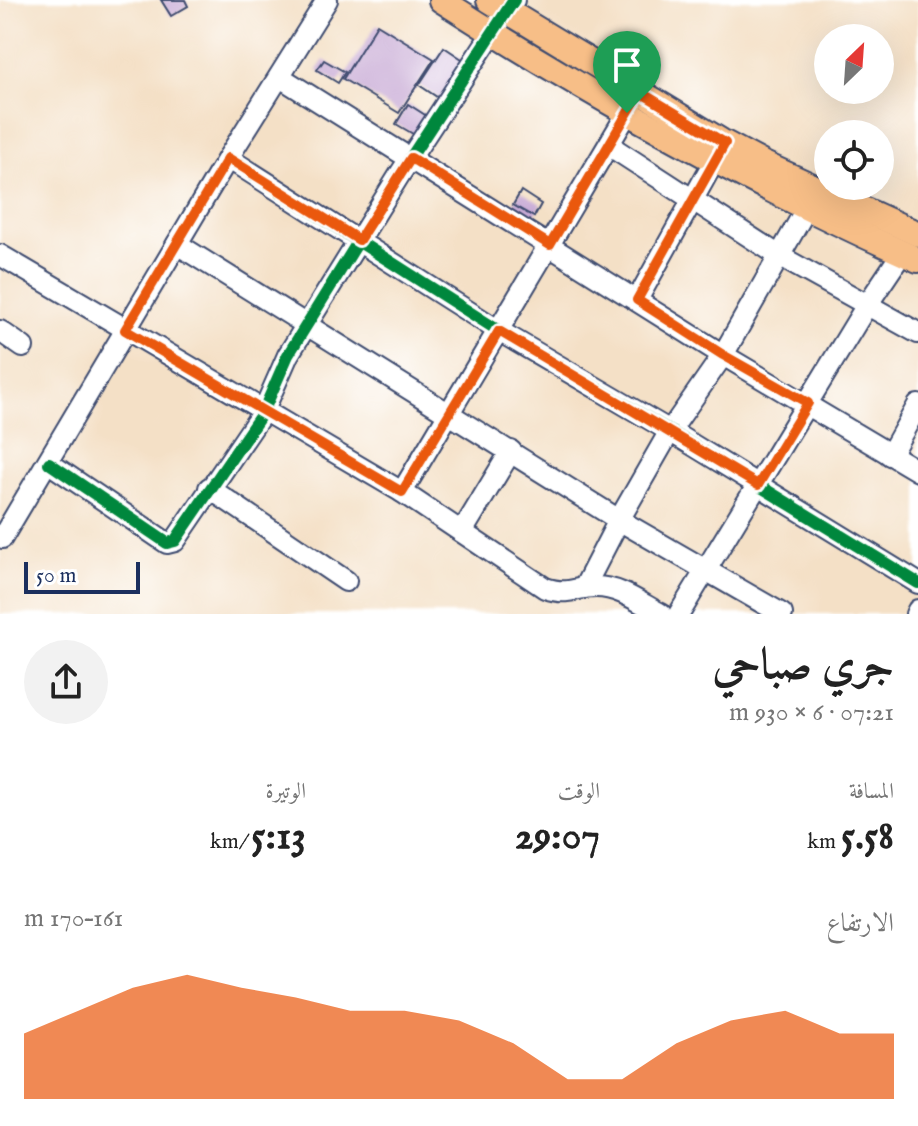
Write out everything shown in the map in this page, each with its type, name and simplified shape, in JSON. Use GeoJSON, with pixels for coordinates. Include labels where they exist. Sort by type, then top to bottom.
{"type":"FeatureCollection","features":[{"type":"Feature","properties":{"kind":"main road"},"geometry":{"type":"LineString","coordinates":[[441,0],[627,113],[719,152],[913,249]]}},
{"type":"Feature","properties":{"kind":"main road"},"geometry":{"type":"LineString","coordinates":[[503,4],[640,92],[719,152]]}},
{"type":"Feature","properties":{"kind":"street"},"geometry":{"type":"LineString","coordinates":[[2,538],[8,512],[49,463],[228,158],[327,0]]}},
{"type":"Feature","properties":{"kind":"street"},"geometry":{"type":"LineString","coordinates":[[49,463],[170,543],[179,537],[209,488],[263,412],[288,355],[493,33],[503,4]]}},
{"type":"Feature","properties":{"kind":"street"},"geometry":{"type":"LineString","coordinates":[[280,77],[723,355],[918,471]]}},
{"type":"Feature","properties":{"kind":"street"},"geometry":{"type":"LineString","coordinates":[[402,492],[640,92]]}},
{"type":"Feature","properties":{"kind":"street"},"geometry":{"type":"LineString","coordinates":[[610,146],[781,257],[918,333]]}},
{"type":"Feature","properties":{"kind":"street"},"geometry":{"type":"LineString","coordinates":[[637,300],[719,152]]}},
{"type":"Feature","properties":{"kind":"street"},"geometry":{"type":"LineString","coordinates":[[228,158],[499,331],[670,431],[918,583]]}},
{"type":"Feature","properties":{"kind":"street"},"geometry":{"type":"LineString","coordinates":[[584,588],[670,431],[723,355],[812,199]]}},
{"type":"Feature","properties":{"kind":"street"},"geometry":{"type":"LineString","coordinates":[[177,244],[619,520],[782,614]]}},
{"type":"Feature","properties":{"kind":"street"},"geometry":{"type":"LineString","coordinates":[[679,614],[867,305],[913,249]]}},
{"type":"Feature","properties":{"kind":"street"},"geometry":{"type":"LineString","coordinates":[[1,259],[402,492],[545,588],[569,593],[584,588],[616,589],[661,614]]}},
{"type":"Feature","properties":{"kind":"street"},"geometry":{"type":"LineString","coordinates":[[0,331],[23,347]]}},
{"type":"Feature","properties":{"kind":"street"},"geometry":{"type":"LineString","coordinates":[[890,455],[918,405]]}},
{"type":"Feature","properties":{"kind":"street"},"geometry":{"type":"LineString","coordinates":[[462,532],[511,451]]}},
{"type":"Feature","properties":{"kind":"street"},"geometry":{"type":"LineString","coordinates":[[209,488],[346,581]]}},
{"type":"Feature","properties":{"kind":"building"},"geometry":{"type":"Polygon","coordinates":[[[161,0],[185,0],[188,6],[171,16],[161,0]]]}},
{"type":"Feature","properties":{"kind":"building"},"geometry":{"type":"Polygon","coordinates":[[[377,24],[434,59],[399,113],[343,79],[377,24]]]}},
{"type":"Feature","properties":{"kind":"building"},"geometry":{"type":"Polygon","coordinates":[[[444,47],[468,63],[443,101],[419,85],[444,47]]]}},
{"type":"Feature","properties":{"kind":"building"},"geometry":{"type":"Polygon","coordinates":[[[324,60],[345,72],[338,83],[317,70],[324,60]]]}},
{"type":"Feature","properties":{"kind":"building"},"geometry":{"type":"Polygon","coordinates":[[[408,104],[433,120],[420,138],[396,124],[408,104]]]}},
{"type":"Feature","properties":{"kind":"building"},"geometry":{"type":"Polygon","coordinates":[[[521,191],[541,204],[534,217],[513,205],[521,191]]]}},
{"type":"Feature","properties":{"kind":"cycle path"},"geometry":{"type":"LineString","coordinates":[[49,463],[167,543],[175,541],[263,412],[288,355],[400,174],[514,0]]}},
{"type":"Feature","properties":{"kind":"cycle path"},"geometry":{"type":"LineString","coordinates":[[228,158],[499,331],[670,431],[918,583]]}},
{"type":"Feature","properties":{"kind":"route"},"geometry":{"type":"LineString","coordinates":[[640,92],[725,143],[637,300],[723,355],[808,403],[758,485],[499,331],[402,492],[125,330],[228,158],[359,240],[411,158],[550,245],[627,113],[640,92]]}}]}
